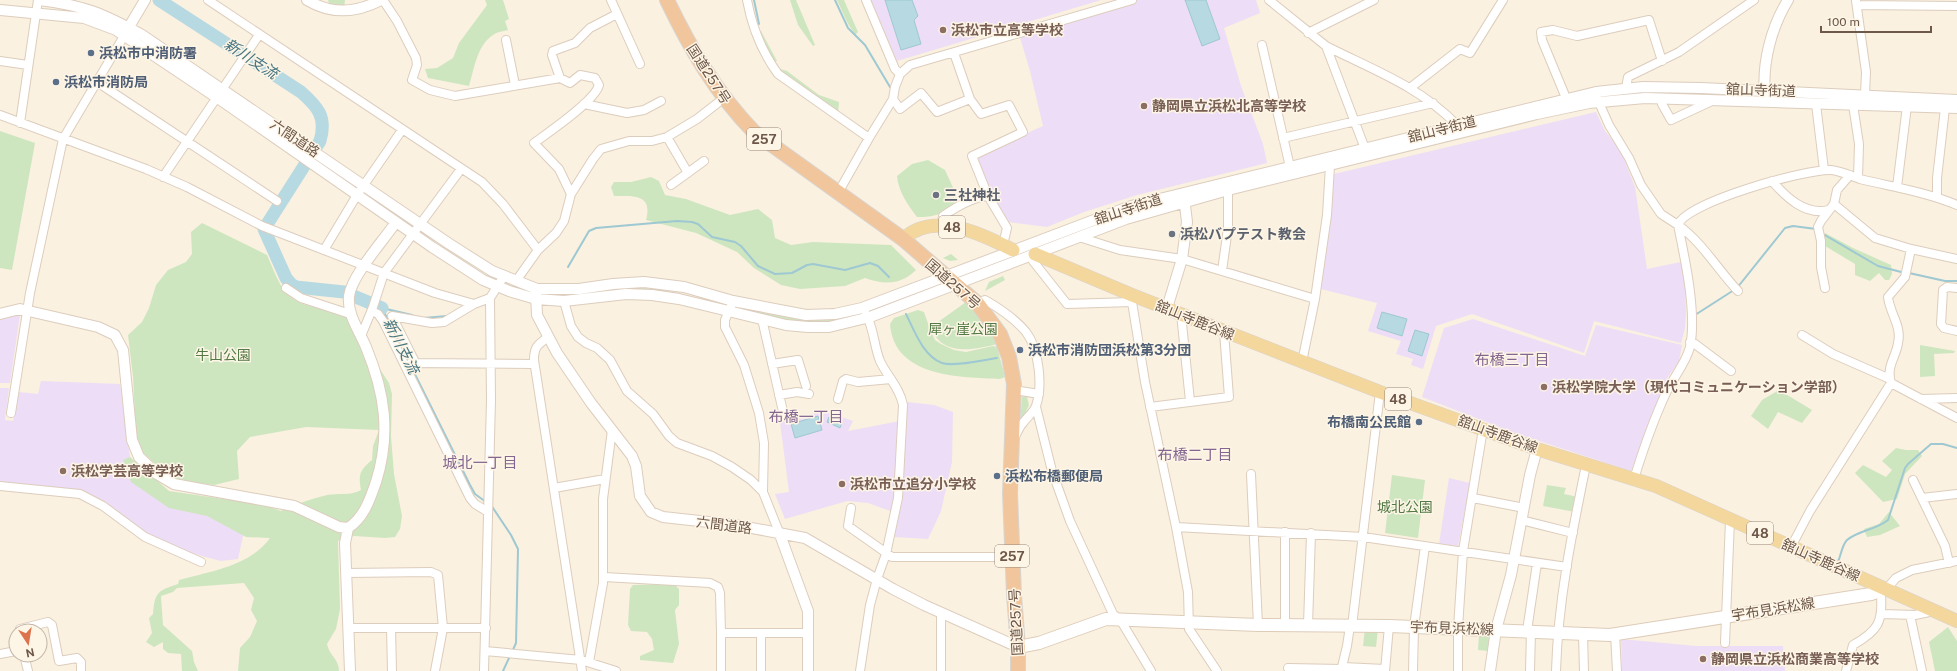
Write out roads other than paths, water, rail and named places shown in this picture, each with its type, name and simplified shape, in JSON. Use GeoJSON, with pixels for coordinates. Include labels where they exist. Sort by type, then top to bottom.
{"type":"FeatureCollection","features":[{"type":"Feature","properties":{"kind":"highway","name":"国道257号"},"geometry":{"type":"LineString","coordinates":[[667,0],[699,61],[724,98],[754,132],[903,240],[977,303],[1000,334],[1009,357],[1014,390],[1013,441],[1010,463],[1012,557],[1018,647],[1018,671]]}},
{"type":"Feature","properties":{"kind":"main road","name":"48"},"geometry":{"type":"LineString","coordinates":[[903,240],[909,234],[927,227],[942,225],[981,235],[1008,247]]}},
{"type":"Feature","properties":{"kind":"main road","name":"舘山寺鹿谷線"},"geometry":{"type":"LineString","coordinates":[[1034,258],[1132,298],[1167,308],[1224,332],[1380,392],[1537,449],[1656,486],[1957,621]]}},
{"type":"Feature","properties":{"kind":"main road","name":"宇布見浜松線"},"geometry":{"type":"LineString","coordinates":[[1018,647],[1039,643],[1104,620],[1258,625],[1389,626],[1615,634],[1871,594],[1886,589]]}},
{"type":"Feature","properties":{"kind":"street"},"geometry":{"type":"LineString","coordinates":[[20,123],[39,0]]}},
{"type":"Feature","properties":{"kind":"street","name":"六間道路"},"geometry":{"type":"LineString","coordinates":[[39,0],[61,2],[89,9],[222,88],[420,224],[492,271],[516,280],[536,294]]}},
{"type":"Feature","properties":{"kind":"street"},"geometry":{"type":"LineString","coordinates":[[11,413],[27,311],[63,140],[145,0]]}},
{"type":"Feature","properties":{"kind":"street"},"geometry":{"type":"LineString","coordinates":[[208,0],[482,182],[496,195],[538,250]]}},
{"type":"Feature","properties":{"kind":"street"},"geometry":{"type":"LineString","coordinates":[[307,0],[322,7],[341,11],[360,8],[382,0],[397,21],[416,58],[418,64],[412,80],[430,90],[454,96],[560,78],[570,83],[580,75],[595,78],[599,85],[598,89],[584,104],[534,144],[558,169],[571,194]]}},
{"type":"Feature","properties":{"kind":"street"},"geometry":{"type":"LineString","coordinates":[[611,0],[640,64]]}},
{"type":"Feature","properties":{"kind":"street"},"geometry":{"type":"LineString","coordinates":[[747,0],[755,30],[769,60],[778,74],[869,138]]}},
{"type":"Feature","properties":{"kind":"street"},"geometry":{"type":"LineString","coordinates":[[866,0],[895,69],[900,74]]}},
{"type":"Feature","properties":{"kind":"street"},"geometry":{"type":"LineString","coordinates":[[838,194],[869,138],[893,99],[894,87],[900,74],[910,65],[954,53],[1015,33],[1132,0]]}},
{"type":"Feature","properties":{"kind":"street"},"geometry":{"type":"LineString","coordinates":[[1269,0],[1326,46],[1364,66],[1396,79],[1433,103],[1457,125]]}},
{"type":"Feature","properties":{"kind":"street"},"geometry":{"type":"LineString","coordinates":[[1308,33],[1374,0]]}},
{"type":"Feature","properties":{"kind":"street"},"geometry":{"type":"LineString","coordinates":[[1410,88],[1460,49],[1470,53],[1503,0]]}},
{"type":"Feature","properties":{"kind":"street"},"geometry":{"type":"LineString","coordinates":[[1626,88],[1628,77],[1678,52],[1754,0]]}},
{"type":"Feature","properties":{"kind":"street"},"geometry":{"type":"LineString","coordinates":[[1765,101],[1764,89],[1766,62],[1771,39],[1788,0]]}},
{"type":"Feature","properties":{"kind":"street"},"geometry":{"type":"LineString","coordinates":[[1865,95],[1866,72],[1857,2],[1957,6]]}},
{"type":"Feature","properties":{"kind":"street","name":"六間道路"},"geometry":{"type":"LineString","coordinates":[[0,10],[84,18],[127,32],[216,97],[463,267],[498,287],[536,294]]}},
{"type":"Feature","properties":{"kind":"street"},"geometry":{"type":"LineString","coordinates":[[560,78],[552,55],[553,51],[575,43],[590,28],[617,14]]}},
{"type":"Feature","properties":{"kind":"street"},"geometry":{"type":"LineString","coordinates":[[1566,98],[1542,40],[1541,32],[1553,30],[1577,36],[1648,20],[1662,61]]}},
{"type":"Feature","properties":{"kind":"street"},"geometry":{"type":"LineString","coordinates":[[163,177],[259,35]]}},
{"type":"Feature","properties":{"kind":"street"},"geometry":{"type":"LineString","coordinates":[[506,40],[515,85]]}},
{"type":"Feature","properties":{"kind":"street"},"geometry":{"type":"LineString","coordinates":[[1262,45],[1290,167]]}},
{"type":"Feature","properties":{"kind":"street"},"geometry":{"type":"LineString","coordinates":[[1326,46],[1366,153]]}},
{"type":"Feature","properties":{"kind":"street"},"geometry":{"type":"LineString","coordinates":[[954,53],[970,99],[981,114],[1009,106],[1022,132],[972,156],[988,196],[1007,228],[1008,247]]}},
{"type":"Feature","properties":{"kind":"street"},"geometry":{"type":"LineString","coordinates":[[0,61],[28,65]]}},
{"type":"Feature","properties":{"kind":"street"},"geometry":{"type":"LineString","coordinates":[[97,82],[277,201]]}},
{"type":"Feature","properties":{"kind":"street","name":"舘山寺街道"},"geometry":{"type":"LineString","coordinates":[[950,280],[1008,247],[1131,206],[1183,192],[1290,167],[1366,153],[1537,114],[1626,88],[1764,89],[1957,100]]}},
{"type":"Feature","properties":{"kind":"street"},"geometry":{"type":"LineString","coordinates":[[893,99],[900,109],[922,93],[937,112],[970,99]]}},
{"type":"Feature","properties":{"kind":"street"},"geometry":{"type":"LineString","coordinates":[[1597,97],[1608,125],[1629,158],[1641,185],[1661,214],[1678,225],[1711,258],[1737,289]]}},
{"type":"Feature","properties":{"kind":"street"},"geometry":{"type":"LineString","coordinates":[[516,280],[538,250],[556,233],[564,220],[571,194],[593,158],[601,149],[629,141],[652,141],[667,137],[697,119],[724,98]]}},
{"type":"Feature","properties":{"kind":"street","name":"舘山寺街道"},"geometry":{"type":"LineString","coordinates":[[950,280],[1034,258],[1079,237],[1126,219],[1228,190],[1330,166],[1366,153],[1457,125],[1566,98],[1662,98],[1957,108]]}},
{"type":"Feature","properties":{"kind":"street"},"geometry":{"type":"LineString","coordinates":[[1662,98],[1662,104],[1671,120],[1715,100]]}},
{"type":"Feature","properties":{"kind":"street"},"geometry":{"type":"LineString","coordinates":[[584,104],[627,113],[644,110],[661,101]]}},
{"type":"Feature","properties":{"kind":"street"},"geometry":{"type":"LineString","coordinates":[[1283,138],[1433,103]]}},
{"type":"Feature","properties":{"kind":"street"},"geometry":{"type":"LineString","coordinates":[[1816,104],[1824,170]]}},
{"type":"Feature","properties":{"kind":"street"},"geometry":{"type":"LineString","coordinates":[[1825,288],[1821,267],[1820,236],[1818,227],[1831,207],[1837,190],[1854,177],[1859,144],[1853,105]]}},
{"type":"Feature","properties":{"kind":"street"},"geometry":{"type":"LineString","coordinates":[[1897,188],[1907,106]]}},
{"type":"Feature","properties":{"kind":"street"},"geometry":{"type":"LineString","coordinates":[[1937,197],[1937,178],[1945,108]]}},
{"type":"Feature","properties":{"kind":"street"},"geometry":{"type":"LineString","coordinates":[[0,116],[63,140],[95,149],[163,177],[266,227],[435,293],[474,304]]}},
{"type":"Feature","properties":{"kind":"street"},"geometry":{"type":"LineString","coordinates":[[324,250],[357,195],[402,130]]}},
{"type":"Feature","properties":{"kind":"street"},"geometry":{"type":"LineString","coordinates":[[667,137],[688,173]]}},
{"type":"Feature","properties":{"kind":"street"},"geometry":{"type":"LineString","coordinates":[[671,185],[704,161]]}},
{"type":"Feature","properties":{"kind":"street"},"geometry":{"type":"LineString","coordinates":[[1302,362],[1315,299],[1327,215],[1330,166]]}},
{"type":"Feature","properties":{"kind":"street"},"geometry":{"type":"LineString","coordinates":[[361,336],[373,307],[384,273],[461,169]]}},
{"type":"Feature","properties":{"kind":"street"},"geometry":{"type":"LineString","coordinates":[[1634,479],[1652,425],[1690,347],[1690,291],[1678,225],[1680,220],[1724,197],[1772,181],[1824,170],[1834,170],[1854,177],[1937,197],[1957,205]]}},
{"type":"Feature","properties":{"kind":"street"},"geometry":{"type":"LineString","coordinates":[[1772,181],[1790,200],[1801,206],[1822,212],[1831,207]]}},
{"type":"Feature","properties":{"kind":"street"},"geometry":{"type":"LineString","coordinates":[[1222,271],[1228,228],[1228,190]]}},
{"type":"Feature","properties":{"kind":"street"},"geometry":{"type":"LineString","coordinates":[[1167,308],[1182,259],[1187,222],[1183,192]]}},
{"type":"Feature","properties":{"kind":"street"},"geometry":{"type":"LineString","coordinates":[[942,225],[943,216],[978,197],[988,196]]}},
{"type":"Feature","properties":{"kind":"street"},"geometry":{"type":"LineString","coordinates":[[1831,207],[1875,238],[1911,249],[1957,259]]}},
{"type":"Feature","properties":{"kind":"street"},"geometry":{"type":"LineString","coordinates":[[350,671],[345,543],[348,528],[358,518],[369,502],[377,479],[385,438],[385,415],[381,396],[366,347],[350,314],[350,293],[354,280],[396,222]]}},
{"type":"Feature","properties":{"kind":"street"},"geometry":{"type":"LineString","coordinates":[[1079,237],[1120,250],[1182,259],[1315,299]]}},
{"type":"Feature","properties":{"kind":"street"},"geometry":{"type":"LineString","coordinates":[[1791,547],[1811,509],[1891,381],[1890,364],[1898,344],[1899,337],[1898,323],[1888,297],[1906,274],[1911,249]]}},
{"type":"Feature","properties":{"kind":"street"},"geometry":{"type":"LineString","coordinates":[[1034,258],[1066,304],[1132,298],[1150,407],[1176,527],[1188,592],[1189,629],[1216,671]]}},
{"type":"Feature","properties":{"kind":"street"},"geometry":{"type":"LineString","coordinates":[[488,506],[476,504],[470,498],[409,363],[392,316],[432,323],[444,322],[474,304],[490,298],[504,276]]}},
{"type":"Feature","properties":{"kind":"street"},"geometry":{"type":"LineString","coordinates":[[536,294],[613,284],[644,282],[684,288],[733,301],[806,315],[835,314],[862,308],[950,280]]}},
{"type":"Feature","properties":{"kind":"street"},"geometry":{"type":"LineString","coordinates":[[536,294],[564,301],[626,294],[652,295],[679,299],[786,325],[829,327],[868,318],[950,280]]}},
{"type":"Feature","properties":{"kind":"street"},"geometry":{"type":"LineString","coordinates":[[1957,288],[1947,287],[1943,290],[1941,324],[1944,328],[1957,331]]}},
{"type":"Feature","properties":{"kind":"street"},"geometry":{"type":"LineString","coordinates":[[286,288],[301,298],[350,314]]}},
{"type":"Feature","properties":{"kind":"street","name":"六間道路"},"geometry":{"type":"LineString","coordinates":[[536,294],[537,315],[557,353],[632,456],[636,466],[640,496],[651,512],[663,517],[779,532],[806,538],[877,579],[941,613],[1018,647]]}},
{"type":"Feature","properties":{"kind":"street"},"geometry":{"type":"LineString","coordinates":[[484,671],[491,363],[490,298]]}},
{"type":"Feature","properties":{"kind":"street"},"geometry":{"type":"LineString","coordinates":[[977,303],[985,300],[993,304],[1026,332],[1034,347],[1037,363],[1039,394],[1036,407],[1052,471],[1070,521],[1113,614],[1121,621],[1147,670]]}},
{"type":"Feature","properties":{"kind":"street"},"geometry":{"type":"LineString","coordinates":[[564,301],[571,326],[578,337],[597,348],[610,360],[627,391],[653,414],[669,436],[677,443],[712,456],[732,467],[751,480],[764,492]]}},
{"type":"Feature","properties":{"kind":"street"},"geometry":{"type":"LineString","coordinates":[[733,301],[725,320],[725,327],[744,365],[759,413],[764,443],[764,492],[808,611],[808,671]]}},
{"type":"Feature","properties":{"kind":"street"},"geometry":{"type":"LineString","coordinates":[[373,307],[409,363]]}},
{"type":"Feature","properties":{"kind":"street"},"geometry":{"type":"LineString","coordinates":[[860,671],[870,605],[886,554],[898,498],[903,405],[902,396],[878,354],[871,323],[862,308]]}},
{"type":"Feature","properties":{"kind":"street"},"geometry":{"type":"LineString","coordinates":[[0,314],[20,309],[98,327],[113,333],[118,338],[123,350],[131,434],[136,454],[147,466],[166,480],[185,487],[238,495],[294,506],[339,527],[348,528]]}},
{"type":"Feature","properties":{"kind":"street"},"geometry":{"type":"LineString","coordinates":[[1181,314],[1190,401]]}},
{"type":"Feature","properties":{"kind":"street"},"geometry":{"type":"LineString","coordinates":[[762,319],[784,416],[786,416]]}},
{"type":"Feature","properties":{"kind":"street"},"geometry":{"type":"LineString","coordinates":[[1150,407],[1229,397],[1224,332]]}},
{"type":"Feature","properties":{"kind":"street"},"geometry":{"type":"LineString","coordinates":[[1802,335],[1833,354],[1891,381],[1957,418]]}},
{"type":"Feature","properties":{"kind":"street"},"geometry":{"type":"LineString","coordinates":[[548,336],[534,350],[534,364],[554,488],[585,661]]}},
{"type":"Feature","properties":{"kind":"street"},"geometry":{"type":"LineString","coordinates":[[1690,342],[1695,344],[1731,371]]}},
{"type":"Feature","properties":{"kind":"street"},"geometry":{"type":"LineString","coordinates":[[772,364],[798,360],[808,390],[779,395]]}},
{"type":"Feature","properties":{"kind":"street"},"geometry":{"type":"LineString","coordinates":[[409,363],[534,364]]}},
{"type":"Feature","properties":{"kind":"street"},"geometry":{"type":"LineString","coordinates":[[838,399],[843,381],[846,379],[858,382],[891,379]]}},
{"type":"Feature","properties":{"kind":"street"},"geometry":{"type":"LineString","coordinates":[[1014,390],[1039,394]]}},
{"type":"Feature","properties":{"kind":"street"},"geometry":{"type":"LineString","coordinates":[[1342,669],[1351,626],[1380,392]]}},
{"type":"Feature","properties":{"kind":"street"},"geometry":{"type":"LineString","coordinates":[[1921,399],[1957,398]]}},
{"type":"Feature","properties":{"kind":"street"},"geometry":{"type":"LineString","coordinates":[[1013,441],[1022,423],[1036,407]]}},
{"type":"Feature","properties":{"kind":"street"},"geometry":{"type":"LineString","coordinates":[[1458,671],[1458,628],[1463,551],[1473,498],[1483,429]]}},
{"type":"Feature","properties":{"kind":"street"},"geometry":{"type":"LineString","coordinates":[[582,671],[604,577],[603,499],[612,430]]}},
{"type":"Feature","properties":{"kind":"street"},"geometry":{"type":"LineString","coordinates":[[1490,671],[1496,630],[1515,560],[1521,520],[1537,449]]}},
{"type":"Feature","properties":{"kind":"street"},"geometry":{"type":"LineString","coordinates":[[1556,671],[1567,567],[1586,464]]}},
{"type":"Feature","properties":{"kind":"street"},"geometry":{"type":"LineString","coordinates":[[1252,474],[1258,625]]}},
{"type":"Feature","properties":{"kind":"street"},"geometry":{"type":"LineString","coordinates":[[554,488],[605,479]]}},
{"type":"Feature","properties":{"kind":"street"},"geometry":{"type":"LineString","coordinates":[[1846,671],[1853,645],[1872,631],[1880,621],[1882,614],[1881,595],[1896,578],[1912,570],[1953,562],[1913,480]]}},
{"type":"Feature","properties":{"kind":"street"},"geometry":{"type":"LineString","coordinates":[[0,486],[80,494],[103,506],[145,537],[201,562]]}},
{"type":"Feature","properties":{"kind":"street"},"geometry":{"type":"LineString","coordinates":[[1922,498],[1957,494]]}},
{"type":"Feature","properties":{"kind":"street"},"geometry":{"type":"LineString","coordinates":[[1473,498],[1524,508]]}},
{"type":"Feature","properties":{"kind":"street"},"geometry":{"type":"LineString","coordinates":[[851,508],[848,526],[892,557],[1012,557]]}},
{"type":"Feature","properties":{"kind":"street"},"geometry":{"type":"LineString","coordinates":[[1521,520],[1573,534]]}},
{"type":"Feature","properties":{"kind":"street"},"geometry":{"type":"LineString","coordinates":[[1725,643],[1730,520]]}},
{"type":"Feature","properties":{"kind":"street"},"geometry":{"type":"LineString","coordinates":[[1176,527],[1311,533],[1363,537],[1567,567]]}},
{"type":"Feature","properties":{"kind":"street"},"geometry":{"type":"LineString","coordinates":[[1285,532],[1285,625]]}},
{"type":"Feature","properties":{"kind":"street"},"geometry":{"type":"LineString","coordinates":[[1308,625],[1311,533]]}},
{"type":"Feature","properties":{"kind":"street"},"geometry":{"type":"LineString","coordinates":[[1413,671],[1414,627],[1425,546]]}},
{"type":"Feature","properties":{"kind":"street"},"geometry":{"type":"LineString","coordinates":[[1530,671],[1529,631],[1537,563]]}},
{"type":"Feature","properties":{"kind":"street"},"geometry":{"type":"LineString","coordinates":[[347,573],[431,572],[438,575],[443,628],[434,671]]}},
{"type":"Feature","properties":{"kind":"street"},"geometry":{"type":"LineString","coordinates":[[604,577],[710,583],[718,587],[720,594],[721,671]]}},
{"type":"Feature","properties":{"kind":"street"},"geometry":{"type":"LineString","coordinates":[[1882,614],[1910,615],[1934,611]]}},
{"type":"Feature","properties":{"kind":"street"},"geometry":{"type":"LineString","coordinates":[[941,613],[941,671]]}},
{"type":"Feature","properties":{"kind":"street"},"geometry":{"type":"LineString","coordinates":[[1910,615],[1922,671]]}},
{"type":"Feature","properties":{"kind":"street"},"geometry":{"type":"LineString","coordinates":[[44,623],[48,622],[52,625],[59,661],[78,658],[81,662],[81,671]]}},
{"type":"Feature","properties":{"kind":"street"},"geometry":{"type":"LineString","coordinates":[[1288,668],[1385,670],[1389,626]]}},
{"type":"Feature","properties":{"kind":"street"},"geometry":{"type":"LineString","coordinates":[[348,628],[486,628]]}},
{"type":"Feature","properties":{"kind":"street"},"geometry":{"type":"LineString","coordinates":[[391,628],[392,671]]}},
{"type":"Feature","properties":{"kind":"street"},"geometry":{"type":"LineString","coordinates":[[721,633],[808,633]]}},
{"type":"Feature","properties":{"kind":"street"},"geometry":{"type":"LineString","coordinates":[[761,633],[761,671]]}},
{"type":"Feature","properties":{"kind":"street"},"geometry":{"type":"LineString","coordinates":[[1583,634],[1584,671]]}},
{"type":"Feature","properties":{"kind":"street"},"geometry":{"type":"LineString","coordinates":[[1615,634],[1617,671]]}},
{"type":"Feature","properties":{"kind":"street"},"geometry":{"type":"LineString","coordinates":[[485,652],[585,661],[616,671]]}},
{"type":"Feature","properties":{"kind":"water"},"geometry":{"type":"Polygon","coordinates":[[[885,0],[912,0],[918,16],[914,20],[921,44],[901,50],[885,0]]]}},
{"type":"Feature","properties":{"kind":"water"},"geometry":{"type":"Polygon","coordinates":[[[1185,0],[1206,0],[1220,39],[1202,46],[1185,0]]]}},
{"type":"Feature","properties":{"kind":"water"},"geometry":{"type":"Polygon","coordinates":[[[1382,312],[1407,319],[1402,336],[1377,328],[1382,312]]]}},
{"type":"Feature","properties":{"kind":"water"},"geometry":{"type":"Polygon","coordinates":[[[1415,330],[1429,334],[1422,356],[1408,351],[1415,330]]]}},
{"type":"Feature","properties":{"kind":"water"},"geometry":{"type":"Polygon","coordinates":[[[818,416],[822,430],[795,438],[791,424],[818,416]]]}},
{"type":"Feature","properties":{"kind":"water"},"geometry":{"type":"Polygon","coordinates":[[[829,417],[842,422],[840,428],[827,422],[829,417]]]}},
{"type":"Feature","properties":{"kind":"waterway","name":"新川支流"},"geometry":{"type":"LineString","coordinates":[[159,0],[301,92],[320,113],[322,119],[322,133],[320,141],[264,229],[286,278],[291,284],[296,287],[344,292],[382,308]]}},
{"type":"Feature","properties":{"kind":"waterway"},"geometry":{"type":"LineString","coordinates":[[754,0],[759,24]]}},
{"type":"Feature","properties":{"kind":"waterway"},"geometry":{"type":"LineString","coordinates":[[835,0],[848,28],[865,45],[890,87]]}},
{"type":"Feature","properties":{"kind":"waterway"},"geometry":{"type":"LineString","coordinates":[[568,267],[589,231],[596,228],[677,221],[698,224],[712,237],[735,242],[741,246],[758,266],[775,274],[792,273],[807,265],[813,264],[845,270],[870,263],[878,266],[889,277]]}},
{"type":"Feature","properties":{"kind":"waterway"},"geometry":{"type":"LineString","coordinates":[[1737,288],[1785,228],[1793,226],[1816,229]]}},
{"type":"Feature","properties":{"kind":"waterway"},"geometry":{"type":"LineString","coordinates":[[1823,234],[1878,266],[1905,273]]}},
{"type":"Feature","properties":{"kind":"waterway"},"geometry":{"type":"LineString","coordinates":[[1909,273],[1945,281],[1957,281]]}},
{"type":"Feature","properties":{"kind":"waterway"},"geometry":{"type":"LineString","coordinates":[[1695,315],[1734,290]]}},
{"type":"Feature","properties":{"kind":"waterway","name":"新川支流"},"geometry":{"type":"LineString","coordinates":[[382,308],[470,485],[475,494],[486,502]]}},
{"type":"Feature","properties":{"kind":"waterway"},"geometry":{"type":"LineString","coordinates":[[382,308],[412,315]]}},
{"type":"Feature","properties":{"kind":"waterway"},"geometry":{"type":"LineString","coordinates":[[906,314],[924,349],[935,360],[947,364],[961,364],[997,358]]}},
{"type":"Feature","properties":{"kind":"waterway"},"geometry":{"type":"LineString","coordinates":[[424,318],[447,316]]}},
{"type":"Feature","properties":{"kind":"waterway"},"geometry":{"type":"LineString","coordinates":[[1838,562],[1847,540],[1888,520],[1905,468],[1908,464],[1931,444],[1943,444],[1957,448]]}},
{"type":"Feature","properties":{"kind":"waterway","name":"新川支流"},"geometry":{"type":"LineString","coordinates":[[491,505],[511,535],[518,549],[516,643],[512,652]]}},
{"type":"Feature","properties":{"kind":"waterway","name":"新川支流"},"geometry":{"type":"LineString","coordinates":[[503,671],[510,656]]}},
{"type":"Feature","properties":{"kind":"place","name":"浜松市立高等学校"},"geometry":{"type":"Point","coordinates":[943,30]}},
{"type":"Feature","properties":{"kind":"place","name":"浜松市中消防署"},"geometry":{"type":"Point","coordinates":[91,53]}},
{"type":"Feature","properties":{"kind":"place","name":"浜松市消防局"},"geometry":{"type":"Point","coordinates":[56,82]}},
{"type":"Feature","properties":{"kind":"place","name":"静岡県立浜松北高等学校"},"geometry":{"type":"Point","coordinates":[1144,106]}},
{"type":"Feature","properties":{"kind":"place","name":"三社神社"},"geometry":{"type":"Point","coordinates":[936,195]}},
{"type":"Feature","properties":{"kind":"place","name":"浜松バプテスト教会"},"geometry":{"type":"Point","coordinates":[1172,234]}},
{"type":"Feature","properties":{"kind":"place","name":"浜松市消防団浜松第3分団"},"geometry":{"type":"Point","coordinates":[1020,350]}},
{"type":"Feature","properties":{"kind":"place","name":"浜松学院大学（現代コミュニケーション学部）"},"geometry":{"type":"Point","coordinates":[1544,387]}},
{"type":"Feature","properties":{"kind":"place","name":"布橋南公民館"},"geometry":{"type":"Point","coordinates":[1419,422]}},
{"type":"Feature","properties":{"kind":"place","name":"浜松学芸高等学校"},"geometry":{"type":"Point","coordinates":[63,471]}},
{"type":"Feature","properties":{"kind":"place","name":"浜松布橋郵便局"},"geometry":{"type":"Point","coordinates":[997,476]}},
{"type":"Feature","properties":{"kind":"place","name":"浜松市立追分小学校"},"geometry":{"type":"Point","coordinates":[842,484]}},
{"type":"Feature","properties":{"kind":"place","name":"静岡県立浜松商業高等学校"},"geometry":{"type":"Point","coordinates":[1703,659]}},
{"type":"Feature","properties":{"kind":"district","name":"布橋三丁目"},"geometry":{"type":"Point","coordinates":[1512,360]}},
{"type":"Feature","properties":{"kind":"district","name":"布橋一丁目"},"geometry":{"type":"Point","coordinates":[806,417]}},
{"type":"Feature","properties":{"kind":"district","name":"布橋二丁目"},"geometry":{"type":"Point","coordinates":[1195,455]}},
{"type":"Feature","properties":{"kind":"district","name":"城北一丁目"},"geometry":{"type":"Point","coordinates":[480,463]}},
{"type":"Feature","properties":{"kind":"park label","name":"犀ヶ崖公園"},"geometry":{"type":"Point","coordinates":[963,329]}},
{"type":"Feature","properties":{"kind":"park label","name":"牛山公園"},"geometry":{"type":"Point","coordinates":[223,355]}},
{"type":"Feature","properties":{"kind":"park label","name":"城北公園"},"geometry":{"type":"Point","coordinates":[1405,507]}}]}
